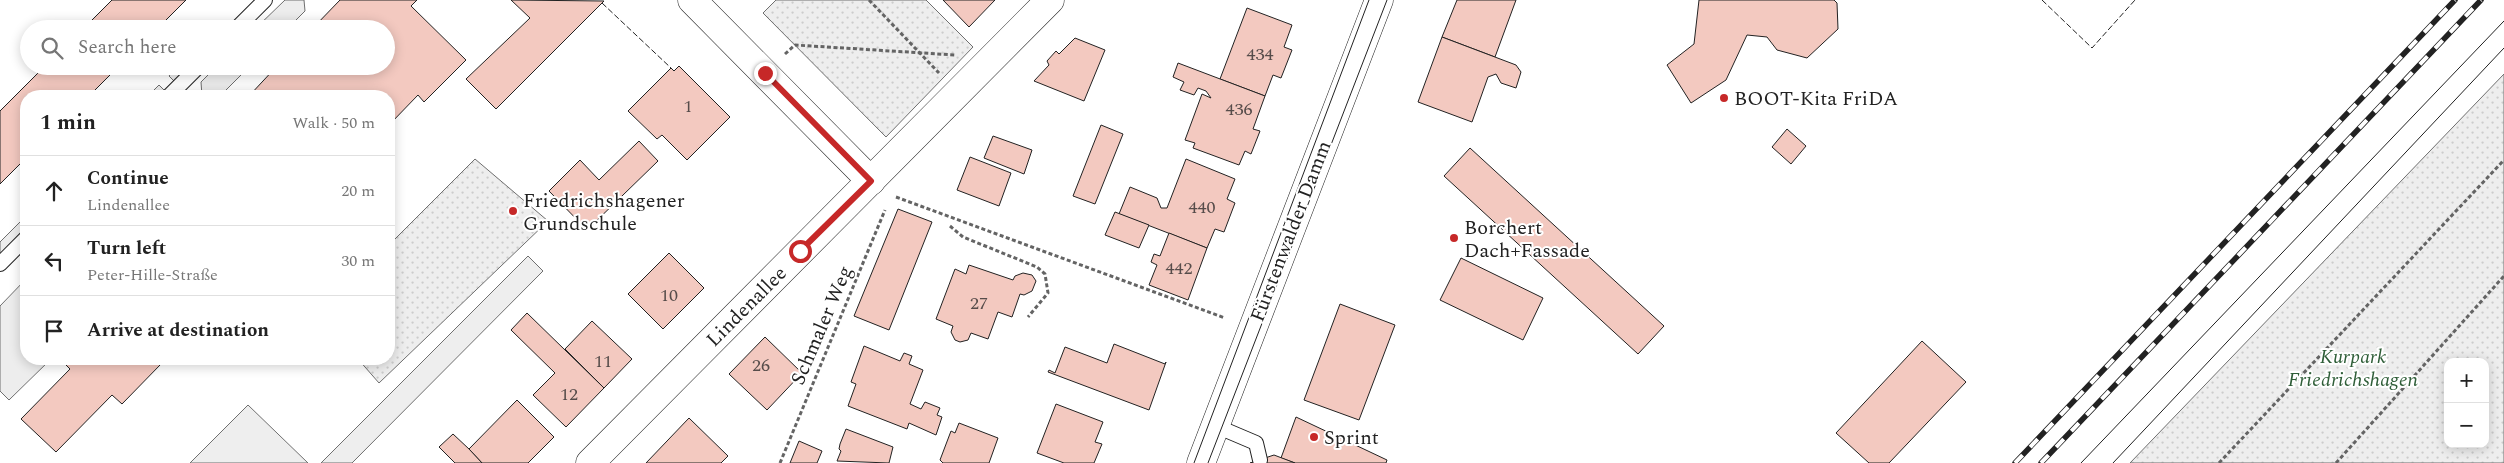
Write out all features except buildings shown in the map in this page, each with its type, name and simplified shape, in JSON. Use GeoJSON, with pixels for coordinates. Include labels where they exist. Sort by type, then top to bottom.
{"type":"FeatureCollection","features":[{"type":"Feature","properties":{"kind":"street"},"geometry":{"type":"LineString","coordinates":[[692,0],[880,190]]}},
{"type":"Feature","properties":{"kind":"street","name":"Lindenallee"},"geometry":{"type":"LineString","coordinates":[[590,463],[880,190],[959,92],[1050,0]]}},
{"type":"Feature","properties":{"kind":"street","name":"Fürstenwalder Damm"},"geometry":{"type":"LineString","coordinates":[[1201,463],[1380,0]]}},
{"type":"Feature","properties":{"kind":"lane"},"geometry":{"type":"LineString","coordinates":[[245,20],[265,0]]}},
{"type":"Feature","properties":{"kind":"lane"},"geometry":{"type":"LineString","coordinates":[[175,90],[190,75]]}},
{"type":"Feature","properties":{"kind":"lane"},"geometry":{"type":"LineString","coordinates":[[0,264],[20,244]]}},
{"type":"Feature","properties":{"kind":"lane"},"geometry":{"type":"LineString","coordinates":[[1216,426],[1256,443],[1260,460]]}},
{"type":"Feature","properties":{"kind":"path"},"geometry":{"type":"LineString","coordinates":[[869,0],[959,92]]}},
{"type":"Feature","properties":{"kind":"path"},"geometry":{"type":"LineString","coordinates":[[765,73],[795,45],[964,56],[981,69]]}},
{"type":"Feature","properties":{"kind":"path"},"geometry":{"type":"LineString","coordinates":[[2219,463],[2504,160]]}},
{"type":"Feature","properties":{"kind":"path"},"geometry":{"type":"LineString","coordinates":[[880,190],[1253,329]]}},
{"type":"Feature","properties":{"kind":"path","name":"Schmaler Weg"},"geometry":{"type":"LineString","coordinates":[[780,463],[886,208]]}},
{"type":"Feature","properties":{"kind":"path"},"geometry":{"type":"LineString","coordinates":[[950,226],[963,237],[1037,267],[1045,274],[1048,293],[1028,317]]}},
{"type":"Feature","properties":{"kind":"path"},"geometry":{"type":"LineString","coordinates":[[2336,463],[2504,276]]}},
{"type":"Feature","properties":{"kind":"green space"},"geometry":{"type":"Polygon","coordinates":[[[776,0],[926,0],[973,47],[886,137],[763,13],[776,0]]]}},
{"type":"Feature","properties":{"kind":"green space","name":"Kurpark Friedrichshagen"},"geometry":{"type":"Polygon","coordinates":[[[2504,74],[2504,463],[2130,463],[2504,74]]]}},
{"type":"Feature","properties":{"kind":"green space"},"geometry":{"type":"Polygon","coordinates":[[[475,159],[548,221],[379,383],[363,365],[395,365],[395,239],[475,159]]]}},
{"type":"Feature","properties":{"kind":"green space"},"geometry":{"type":"Polygon","coordinates":[[[528,256],[543,271],[352,463],[321,463],[528,256]]]}},
{"type":"Feature","properties":{"kind":"green space"},"geometry":{"type":"Polygon","coordinates":[[[248,405],[308,463],[190,463],[248,405]]]}},
{"type":"Feature","properties":{"kind":"shaded area"},"geometry":{"type":"Polygon","coordinates":[[[285,0],[304,0],[305,11],[296,20],[264,20],[285,0]]]}},
{"type":"Feature","properties":{"kind":"shaded area"},"geometry":{"type":"Polygon","coordinates":[[[170,75],[182,75],[175,82],[170,75]]]}},
{"type":"Feature","properties":{"kind":"shaded area"},"geometry":{"type":"Polygon","coordinates":[[[208,75],[241,75],[226,90],[202,90],[201,82],[208,75]]]}},
{"type":"Feature","properties":{"kind":"shaded area"},"geometry":{"type":"Polygon","coordinates":[[[159,85],[164,90],[154,90],[159,85]]]}},
{"type":"Feature","properties":{"kind":"shaded area"},"geometry":{"type":"Polygon","coordinates":[[[20,222],[20,235],[0,255],[0,242],[20,222]]]}},
{"type":"Feature","properties":{"kind":"shaded area"},"geometry":{"type":"Polygon","coordinates":[[[20,285],[20,365],[45,365],[9,400],[0,391],[0,306],[20,285]]]}},
{"type":"Feature","properties":{"kind":"tram line"},"geometry":{"type":"LineString","coordinates":[[1194,463],[1369,0]]}},
{"type":"Feature","properties":{"kind":"tram line"},"geometry":{"type":"LineString","coordinates":[[1208,463],[1387,0]]}},
{"type":"Feature","properties":{"kind":"tram line"},"geometry":{"type":"LineString","coordinates":[[2081,463],[2504,21]]}},
{"type":"Feature","properties":{"kind":"tram line"},"geometry":{"type":"LineString","coordinates":[[2113,463],[2504,48]]}},
{"type":"Feature","properties":{"kind":"railway"},"geometry":{"type":"LineString","coordinates":[[2015,463],[2455,0]]}},
{"type":"Feature","properties":{"kind":"railway"},"geometry":{"type":"LineString","coordinates":[[2041,463],[2481,0]]}},
{"type":"Feature","properties":{"kind":"fence"},"geometry":{"type":"LineString","coordinates":[[2042,0],[2092,48],[2135,0]]}},
{"type":"Feature","properties":{"kind":"fence"},"geometry":{"type":"LineString","coordinates":[[602,3],[671,68]]}},
{"type":"Feature","properties":{"kind":"place","name":"BOOT-Kita FriDA"},"geometry":{"type":"Point","coordinates":[1724,98]}},
{"type":"Feature","properties":{"kind":"place","name":"Friedrichshagener Grundschule"},"geometry":{"type":"Point","coordinates":[513,211]}},
{"type":"Feature","properties":{"kind":"place","name":"Borchert Dach+Fassade"},"geometry":{"type":"Point","coordinates":[1454,238]}},
{"type":"Feature","properties":{"kind":"place","name":"Sprint"},"geometry":{"type":"Point","coordinates":[1314,437]}},
{"type":"Feature","properties":{"kind":"route"},"geometry":{"type":"LineString","coordinates":[[765,73],[871,181],[800,251]]}}]}
